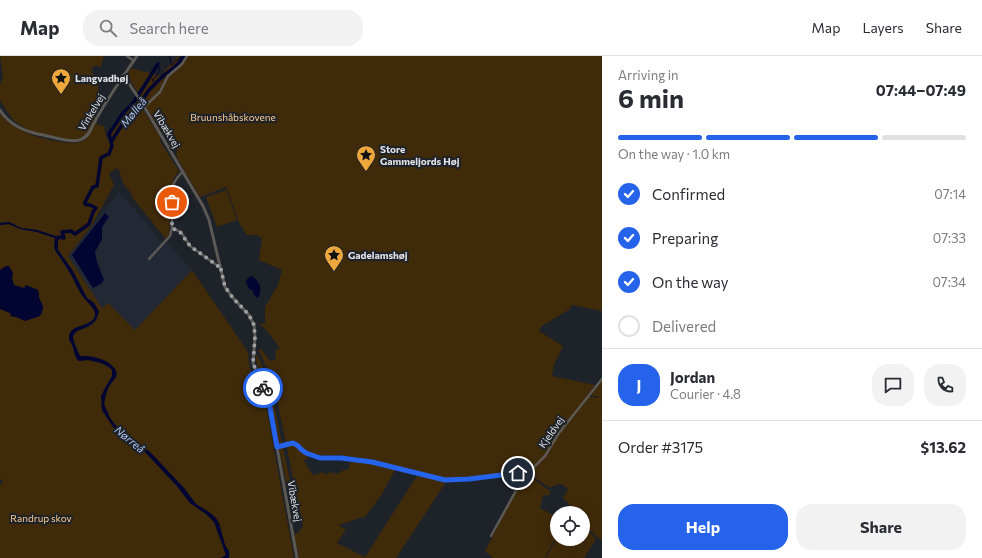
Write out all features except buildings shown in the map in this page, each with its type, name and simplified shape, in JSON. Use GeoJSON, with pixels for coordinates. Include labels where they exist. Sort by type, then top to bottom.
{"type":"FeatureCollection","features":[{"type":"Feature","properties":{"kind":"street"},"geometry":{"type":"LineString","coordinates":[[127,56],[134,61]]}},
{"type":"Feature","properties":{"kind":"street","name":"Vinkelvej"},"geometry":{"type":"LineString","coordinates":[[0,110],[13,124],[26,131],[35,134],[78,141],[86,137],[89,133],[108,99],[137,56]]}},
{"type":"Feature","properties":{"kind":"street"},"geometry":{"type":"LineString","coordinates":[[144,107],[160,92],[168,76],[182,64],[187,56]]}},
{"type":"Feature","properties":{"kind":"street","name":"Vibækvej"},"geometry":{"type":"LineString","coordinates":[[123,75],[142,103],[203,206],[209,220],[225,287],[249,315],[254,325],[255,337],[253,363],[269,402],[297,558]]}},
{"type":"Feature","properties":{"kind":"street"},"geometry":{"type":"LineString","coordinates":[[149,259],[170,236],[172,228],[173,185],[183,172]]}},
{"type":"Feature","properties":{"kind":"street"},"geometry":{"type":"LineString","coordinates":[[172,228],[180,232],[190,246],[218,266],[220,265]]}},
{"type":"Feature","properties":{"kind":"street","name":"Kjeldvej"},"geometry":{"type":"LineString","coordinates":[[491,536],[518,484],[544,456],[559,433],[602,379]]}},
{"type":"Feature","properties":{"kind":"street"},"geometry":{"type":"LineString","coordinates":[[277,447],[293,443],[306,453],[320,458],[341,458],[372,462],[445,480],[528,472]]}},
{"type":"Feature","properties":{"kind":"shaded area"},"geometry":{"type":"Polygon","coordinates":[[[119,192],[147,223],[147,225],[164,245],[167,242],[192,270],[135,330],[108,303],[102,309],[67,256],[119,192]]]}},
{"type":"Feature","properties":{"kind":"green space"},"geometry":{"type":"Polygon","coordinates":[[[0,56],[104,56],[100,68],[96,65],[92,68],[92,73],[98,80],[98,90],[96,118],[89,132],[84,137],[76,140],[69,140],[31,132],[14,121],[0,101],[0,84],[3,77],[0,56]]]}},
{"type":"Feature","properties":{"kind":"green space","name":"Bruunshåbskovene"},"geometry":{"type":"Polygon","coordinates":[[[178,56],[602,56],[602,311],[572,305],[570,309],[542,326],[539,331],[563,346],[554,365],[552,376],[595,385],[587,396],[599,398],[591,395],[602,381],[602,540],[590,530],[590,506],[570,506],[563,498],[568,489],[562,484],[557,484],[550,488],[526,472],[448,479],[371,460],[341,455],[309,456],[304,461],[313,475],[324,472],[324,475],[330,472],[337,474],[344,470],[348,470],[351,461],[372,462],[396,468],[382,494],[365,517],[339,525],[346,530],[337,543],[365,557],[418,474],[446,482],[396,558],[299,558],[294,535],[299,532],[303,526],[276,395],[270,375],[258,349],[262,350],[270,361],[276,360],[275,351],[280,348],[259,323],[265,324],[265,307],[278,285],[282,270],[259,260],[262,238],[256,235],[246,235],[240,225],[226,187],[200,197],[176,156],[178,144],[168,127],[160,130],[127,75],[131,68],[160,76],[178,56]]]}},
{"type":"Feature","properties":{"kind":"green space"},"geometry":{"type":"Polygon","coordinates":[[[136,98],[179,171],[174,178],[171,188],[169,234],[166,239],[131,196],[132,194],[124,185],[118,168],[109,173],[114,185],[92,225],[68,256],[102,308],[108,303],[135,330],[192,270],[248,352],[249,366],[258,387],[261,410],[264,395],[294,558],[229,558],[230,554],[225,545],[219,523],[209,512],[196,504],[184,488],[151,453],[117,427],[110,418],[104,404],[109,386],[116,377],[115,368],[91,356],[80,356],[79,354],[73,338],[77,331],[89,327],[97,320],[94,303],[87,298],[73,271],[58,250],[56,236],[31,229],[21,228],[9,222],[0,223],[0,113],[13,126],[23,131],[54,141],[73,143],[85,140],[97,121],[97,125],[104,126],[107,140],[136,98]]]}},
{"type":"Feature","properties":{"kind":"green space"},"geometry":{"type":"Polygon","coordinates":[[[226,190],[237,220],[217,227],[206,197],[226,190]]]}},
{"type":"Feature","properties":{"kind":"green space","name":"Randrup skov"},"geometry":{"type":"Polygon","coordinates":[[[9,224],[20,229],[37,232],[55,238],[55,250],[95,312],[93,319],[88,323],[74,329],[69,339],[76,356],[79,361],[88,360],[101,363],[112,370],[112,376],[103,391],[102,410],[113,427],[145,452],[176,485],[190,503],[206,514],[214,522],[226,555],[221,558],[0,558],[0,486],[3,481],[0,479],[0,225],[9,224]]]}},
{"type":"Feature","properties":{"kind":"green space"},"geometry":{"type":"Polygon","coordinates":[[[255,353],[269,383],[282,443],[279,444],[271,403],[257,365],[255,353]]]}},
{"type":"Feature","properties":{"kind":"green space"},"geometry":{"type":"Polygon","coordinates":[[[283,447],[297,513],[291,505],[279,449],[283,447]]]}},
{"type":"Feature","properties":{"kind":"green space"},"geometry":{"type":"Polygon","coordinates":[[[528,475],[550,491],[549,495],[543,495],[540,508],[550,513],[550,546],[551,546],[545,558],[493,558],[485,551],[521,482],[528,475]]]}},
{"type":"Feature","properties":{"kind":"green space"},"geometry":{"type":"Polygon","coordinates":[[[590,533],[596,539],[584,558],[546,558],[553,546],[590,546],[590,533]]]}},
{"type":"Feature","properties":{"kind":"water"},"geometry":{"type":"Polygon","coordinates":[[[105,213],[109,217],[102,227],[102,239],[95,252],[104,280],[101,284],[93,288],[72,255],[105,213]]]}},
{"type":"Feature","properties":{"kind":"water","name":"Nørreå"},"geometry":{"type":"Polygon","coordinates":[[[9,222],[21,228],[37,230],[58,238],[58,250],[73,271],[87,298],[94,303],[99,311],[97,318],[89,326],[73,335],[73,339],[80,356],[102,359],[111,364],[117,373],[116,377],[109,386],[104,404],[110,418],[117,427],[151,453],[184,488],[196,504],[216,518],[219,523],[225,545],[229,551],[229,558],[221,558],[226,555],[214,522],[206,514],[190,503],[176,485],[145,452],[113,427],[102,410],[101,396],[112,376],[112,370],[101,363],[88,360],[79,361],[75,356],[69,339],[70,334],[72,330],[90,323],[95,316],[95,311],[80,292],[55,250],[55,238],[37,232],[20,229],[9,224],[0,225],[0,223],[9,222]]]}},
{"type":"Feature","properties":{"kind":"water"},"geometry":{"type":"Polygon","coordinates":[[[6,266],[9,266],[13,273],[12,278],[14,285],[24,288],[26,285],[38,290],[39,297],[43,305],[40,316],[25,321],[10,316],[10,313],[0,309],[0,270],[6,266]]]}},
{"type":"Feature","properties":{"kind":"water"},"geometry":{"type":"Polygon","coordinates":[[[251,276],[257,280],[260,286],[260,295],[258,298],[254,295],[253,291],[249,289],[246,282],[251,276]]]}},
{"type":"Feature","properties":{"kind":"waterway","name":"Mølleå"},"geometry":{"type":"LineString","coordinates":[[169,56],[172,65],[181,56]]}},
{"type":"Feature","properties":{"kind":"waterway","name":"Mølleå"},"geometry":{"type":"LineString","coordinates":[[167,73],[177,65],[184,56]]}},
{"type":"Feature","properties":{"kind":"waterway"},"geometry":{"type":"LineString","coordinates":[[111,142],[109,134],[123,113],[134,102],[158,64]]}},
{"type":"Feature","properties":{"kind":"waterway"},"geometry":{"type":"LineString","coordinates":[[157,65],[160,69],[156,77],[152,80],[157,82]]}},
{"type":"Feature","properties":{"kind":"waterway","name":"Mølleå"},"geometry":{"type":"LineString","coordinates":[[109,154],[112,146],[111,142],[127,117],[138,106],[149,90],[165,74]]}},
{"type":"Feature","properties":{"kind":"waterway","name":"Mølleå"},"geometry":{"type":"LineString","coordinates":[[57,239],[59,237],[64,238],[62,232],[71,231],[75,234],[89,224],[96,208],[85,204],[85,202],[93,187],[97,186],[101,158],[106,155]]}},
{"type":"Feature","properties":{"kind":"way so far"},"geometry":{"type":"LineString","coordinates":[[172,202],[172,228],[180,232],[190,246],[218,266],[220,265],[225,287],[252,320],[255,331],[253,363],[263,388]]}},
{"type":"Feature","properties":{"kind":"place","name":"Langvadhøj"},"geometry":{"type":"Point","coordinates":[61,95]}},
{"type":"Feature","properties":{"kind":"place","name":"Store Gammeljords Høj"},"geometry":{"type":"Point","coordinates":[366,172]}},
{"type":"Feature","properties":{"kind":"place","name":"Gadelamshøj"},"geometry":{"type":"Point","coordinates":[334,272]}},
{"type":"Feature","properties":{"kind":"route"},"geometry":{"type":"LineString","coordinates":[[263,388],[269,402],[277,447],[293,443],[306,453],[320,458],[341,458],[372,462],[445,480],[469,479],[518,473]]}}]}
